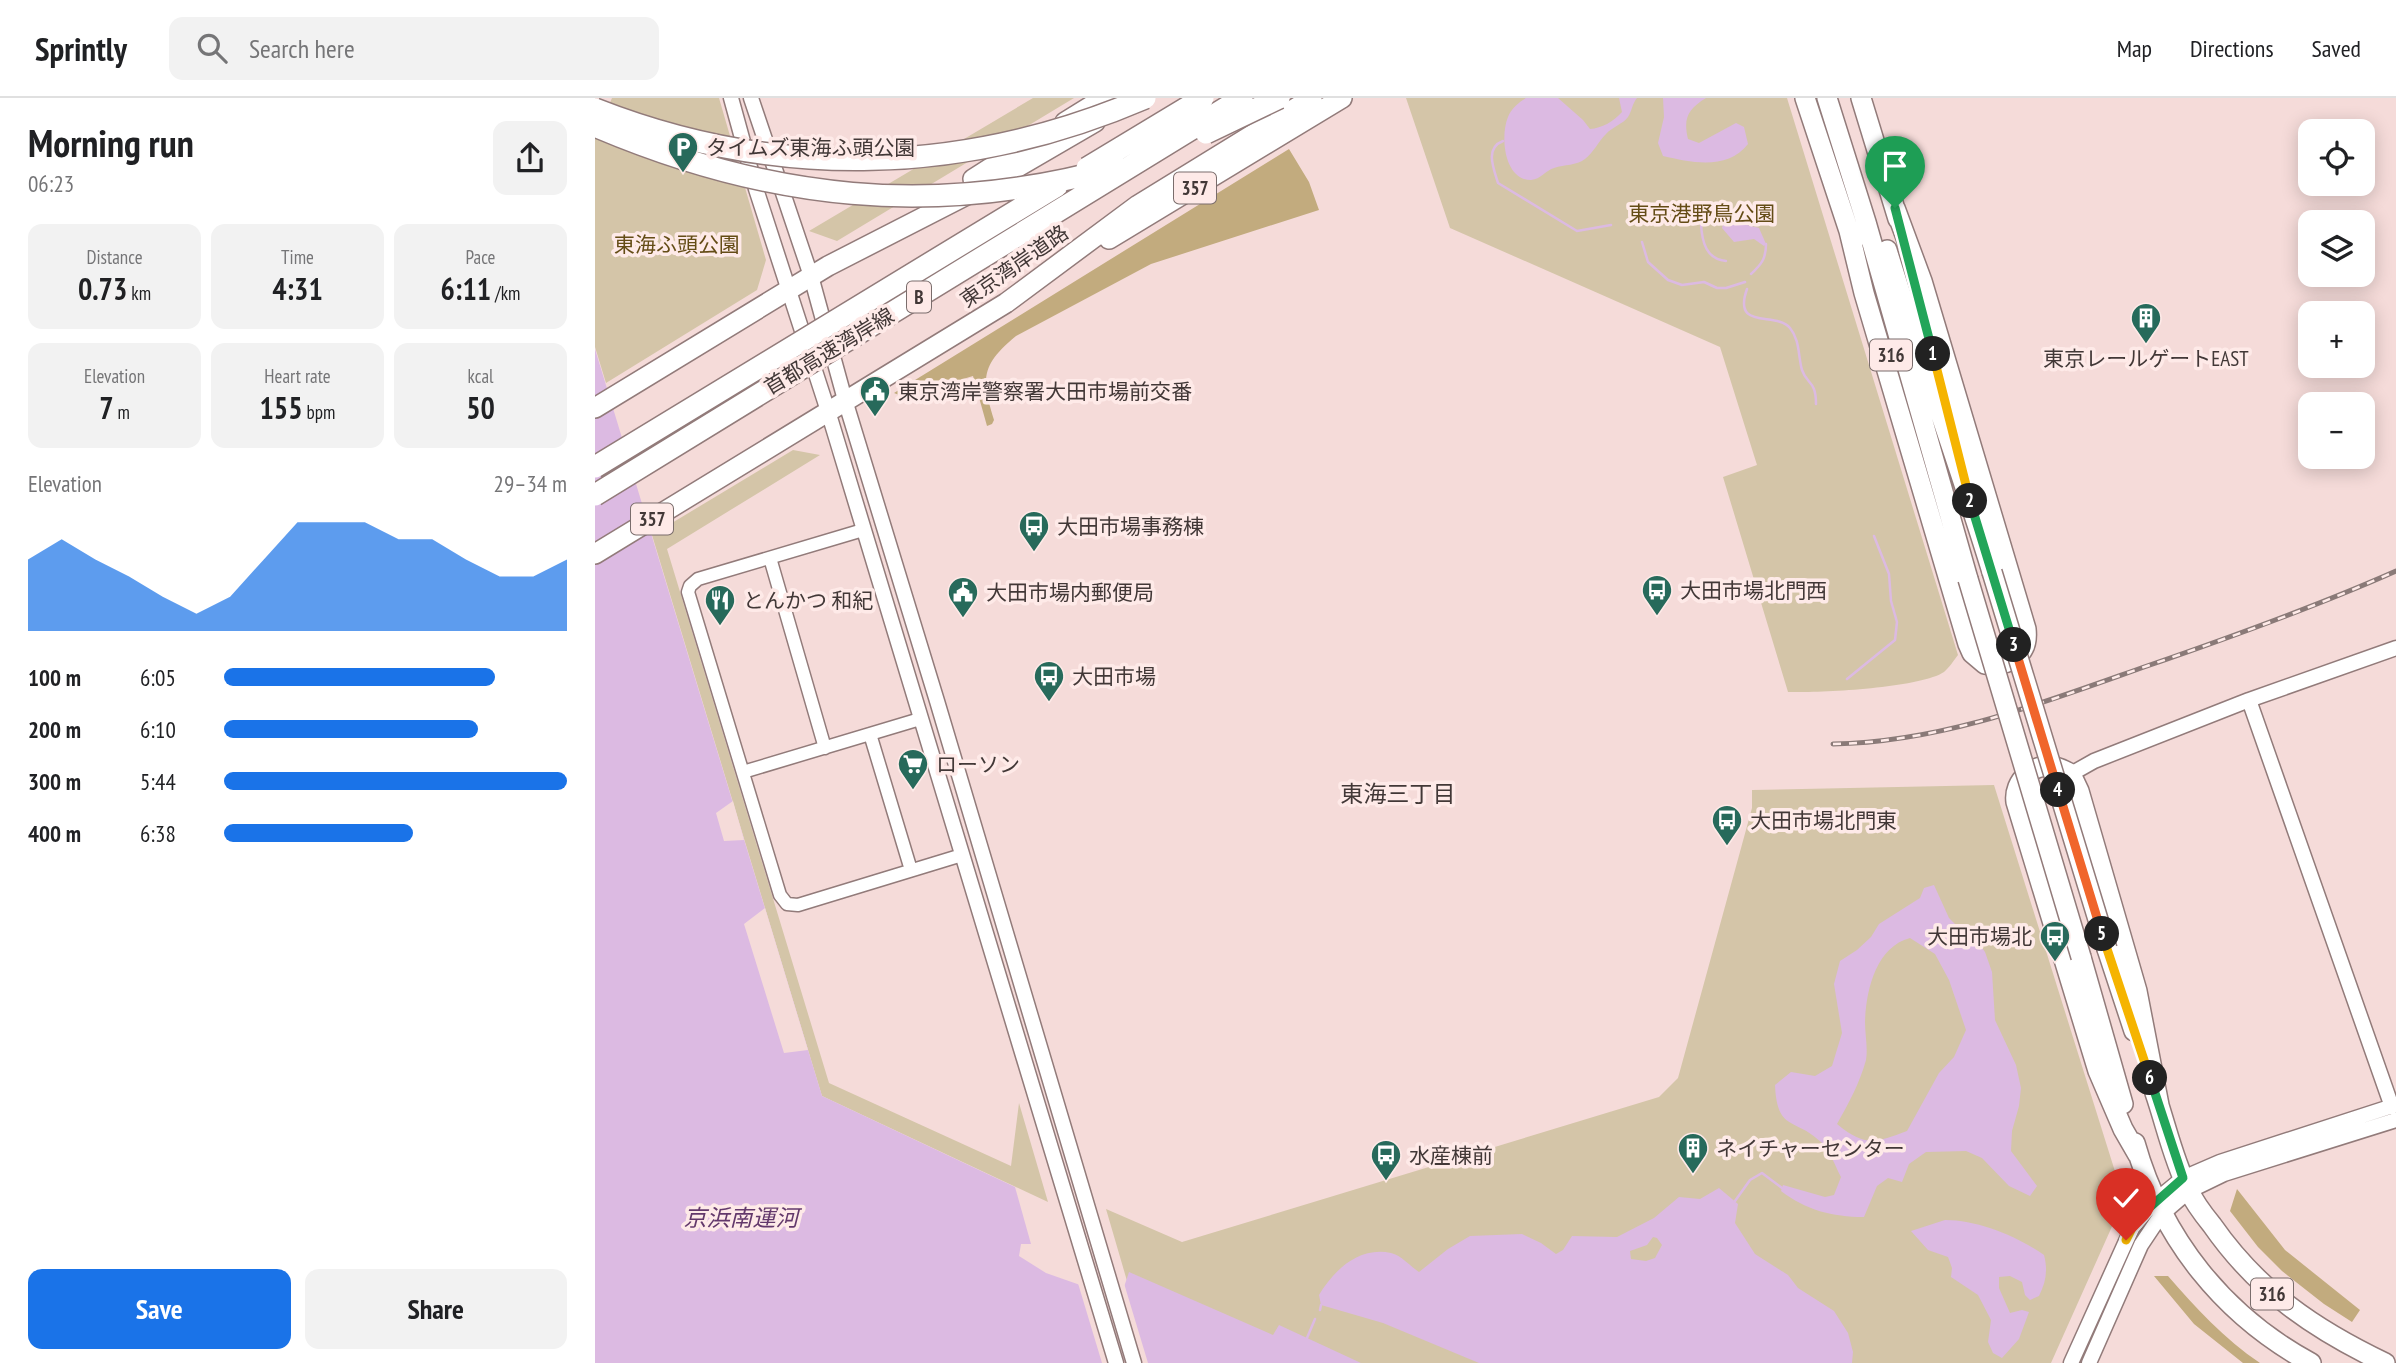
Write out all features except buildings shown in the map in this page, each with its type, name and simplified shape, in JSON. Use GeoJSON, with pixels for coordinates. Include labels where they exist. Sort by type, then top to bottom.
{"type":"FeatureCollection","features":[{"type":"Feature","properties":{"kind":"highway"},"geometry":{"type":"LineString","coordinates":[[595,109],[673,135],[715,144],[796,156],[869,160],[938,156],[1010,144],[1082,123],[1145,98]]}},
{"type":"Feature","properties":{"kind":"highway","name":"首都高速湾岸線"},"geometry":{"type":"LineString","coordinates":[[595,467],[1202,98]]}},
{"type":"Feature","properties":{"kind":"highway","name":"首都高速湾岸線"},"geometry":{"type":"LineString","coordinates":[[595,495],[1242,98]]}},
{"type":"Feature","properties":{"kind":"highway"},"geometry":{"type":"LineString","coordinates":[[595,126],[665,154],[783,185],[903,197],[957,195],[1015,189],[1078,178],[1126,164],[1181,144],[1279,98]]}},
{"type":"Feature","properties":{"kind":"main road"},"geometry":{"type":"LineString","coordinates":[[595,408],[810,276],[880,237],[1104,98]]}},
{"type":"Feature","properties":{"kind":"main road"},"geometry":{"type":"LineString","coordinates":[[880,237],[992,182],[1135,98]]}},
{"type":"Feature","properties":{"kind":"main road","name":"東京湾岸道路"},"geometry":{"type":"LineString","coordinates":[[595,554],[1006,303],[1138,205],[1312,98]]}},
{"type":"Feature","properties":{"kind":"main road","name":"357"},"geometry":{"type":"LineString","coordinates":[[1045,273],[1115,236],[1342,98]]}},
{"type":"Feature","properties":{"kind":"main road","name":"316"},"geometry":{"type":"LineString","coordinates":[[1805,98],[1887,345],[1938,478]]}},
{"type":"Feature","properties":{"kind":"main road","name":"316"},"geometry":{"type":"LineString","coordinates":[[1827,98],[1866,222],[1938,478],[2138,1155],[2158,1208],[2194,1264],[2220,1294],[2283,1348],[2311,1363]]}},
{"type":"Feature","properties":{"kind":"main road","name":"316"},"geometry":{"type":"LineString","coordinates":[[1841,98],[1920,356],[1961,471],[2107,949],[2186,1184],[2226,1245],[2277,1298],[2325,1333],[2385,1363]]}},
{"type":"Feature","properties":{"kind":"main road","name":"316"},"geometry":{"type":"LineString","coordinates":[[1861,98],[1895,208],[1961,471]]}},
{"type":"Feature","properties":{"kind":"main road"},"geometry":{"type":"LineString","coordinates":[[1849,231],[1867,306],[1968,644],[1972,653],[1985,664],[2004,664],[2021,654],[2025,646],[2026,629],[1922,281],[1895,208]]}},
{"type":"Feature","properties":{"kind":"main road"},"geometry":{"type":"LineString","coordinates":[[2138,1155],[2123,1129],[2098,1071],[2016,802],[2016,787],[2031,772],[2053,766],[2071,774],[2079,792],[2137,991],[2159,1105]]}},
{"type":"Feature","properties":{"kind":"street"},"geometry":{"type":"LineString","coordinates":[[731,98],[756,189],[789,290],[837,405],[934,690],[1135,1363]]}},
{"type":"Feature","properties":{"kind":"street"},"geometry":{"type":"LineString","coordinates":[[751,98],[810,276],[863,530],[1116,1363]]}},
{"type":"Feature","properties":{"kind":"street"},"geometry":{"type":"LineString","coordinates":[[863,530],[698,579],[688,592],[780,895],[787,904],[798,905],[962,855]]}},
{"type":"Feature","properties":{"kind":"street"},"geometry":{"type":"LineString","coordinates":[[770,558],[825,748]]}},
{"type":"Feature","properties":{"kind":"street"},"geometry":{"type":"LineString","coordinates":[[2071,774],[2094,761],[2249,700],[2396,648]]}},
{"type":"Feature","properties":{"kind":"street"},"geometry":{"type":"LineString","coordinates":[[2071,1363],[2132,1228],[2186,1184],[2224,1174],[2395,1111],[2249,700]]}},
{"type":"Feature","properties":{"kind":"street"},"geometry":{"type":"LineString","coordinates":[[743,772],[921,719]]}},
{"type":"Feature","properties":{"kind":"street"},"geometry":{"type":"LineString","coordinates":[[870,734],[912,870]]}},
{"type":"Feature","properties":{"kind":"street"},"geometry":{"type":"LineString","coordinates":[[2089,1363],[2158,1208]]}},
{"type":"Feature","properties":{"kind":"green space","name":"東海ふ頭公園"},"geometry":{"type":"Polygon","coordinates":[[[612,98],[719,98],[766,260],[757,290],[606,383],[595,347],[595,136],[612,98]]]}},
{"type":"Feature","properties":{"kind":"green space"},"geometry":{"type":"Polygon","coordinates":[[[1033,98],[1074,98],[837,241],[809,231],[1033,98]]]}},
{"type":"Feature","properties":{"kind":"green space","name":"東京港野鳥公園"},"geometry":{"type":"Polygon","coordinates":[[[1406,98],[1787,98],[1958,655],[1944,672],[1893,686],[1788,692],[1723,477],[1757,465],[1720,347],[1450,228],[1406,98]]]}},
{"type":"Feature","properties":{"kind":"green space"},"geometry":{"type":"Polygon","coordinates":[[[793,450],[820,455],[667,549],[829,1083],[1011,1166],[1019,1103],[1048,1202],[822,1096],[652,535],[793,450]]]}},
{"type":"Feature","properties":{"kind":"green space"},"geometry":{"type":"Polygon","coordinates":[[[1994,785],[2118,1181],[2114,1222],[2051,1363],[1151,1363],[1106,1209],[1182,1242],[1659,1097],[1678,1078],[1752,808],[1752,790],[1994,785]]]}},
{"type":"Feature","properties":{"kind":"shaded area"},"geometry":{"type":"Polygon","coordinates":[[[1289,149],[1309,182],[1319,210],[1151,264],[1016,336],[996,355],[987,373],[987,393],[994,420],[992,424],[987,426],[973,376],[904,397],[894,393],[1289,149]]]}},
{"type":"Feature","properties":{"kind":"shaded area"},"geometry":{"type":"Polygon","coordinates":[[[2237,1189],[2285,1250],[2360,1310],[2352,1322],[2282,1271],[2258,1247],[2230,1211],[2237,1189]]]}},
{"type":"Feature","properties":{"kind":"shaded area"},"geometry":{"type":"Polygon","coordinates":[[[2154,1276],[2168,1276],[2222,1333],[2260,1363],[2243,1363],[2194,1324],[2154,1276]]]}},
{"type":"Feature","properties":{"kind":"water"},"geometry":{"type":"Polygon","coordinates":[[[1526,98],[1558,98],[1590,129],[1607,124],[1622,112],[1619,98],[1637,98],[1628,117],[1608,132],[1585,159],[1554,168],[1531,180],[1515,173],[1510,165],[1506,156],[1504,135],[1511,111],[1526,98]]]}},
{"type":"Feature","properties":{"kind":"water"},"geometry":{"type":"Polygon","coordinates":[[[1663,98],[1706,98],[1688,115],[1688,139],[1699,143],[1736,123],[1744,127],[1748,144],[1731,158],[1720,161],[1686,161],[1663,156],[1658,143],[1664,117],[1663,98]]]}},
{"type":"Feature","properties":{"kind":"water"},"geometry":{"type":"Polygon","coordinates":[[[1724,221],[1759,228],[1766,244],[1764,246],[1754,239],[1734,242],[1722,228],[1724,221]]]}},
{"type":"Feature","properties":{"kind":"water","name":"京浜南運河"},"geometry":{"type":"Polygon","coordinates":[[[595,349],[822,1096],[1015,1187],[1031,1244],[1021,1244],[1019,1256],[1046,1273],[1120,1299],[1129,1272],[1273,1335],[1279,1325],[1361,1363],[595,1363],[595,349]]]}},
{"type":"Feature","properties":{"kind":"water"},"geometry":{"type":"Polygon","coordinates":[[[1934,885],[1949,918],[1962,931],[1975,938],[1985,952],[1992,972],[1995,1020],[2016,1065],[2021,1088],[2012,1131],[2011,1151],[2037,1186],[2030,1196],[2009,1186],[1982,1158],[1966,1151],[1926,1152],[1909,1164],[1902,1182],[1888,1178],[1877,1186],[1864,1217],[1841,1216],[1820,1211],[1781,1191],[1783,1185],[1825,1197],[1834,1195],[1841,1177],[1824,1145],[1812,1134],[1784,1117],[1776,1100],[1775,1085],[1791,1072],[1815,1076],[1832,1066],[1842,1033],[1834,984],[1840,961],[1871,937],[1879,924],[1920,898],[1924,888],[1934,885]],[[1910,938],[1889,950],[1875,971],[1866,1010],[1866,1060],[1854,1092],[1837,1124],[1855,1136],[1870,1141],[1907,1131],[1939,1073],[1954,1057],[1966,1030],[1949,980],[1935,954],[1910,938]]]}},
{"type":"Feature","properties":{"kind":"water"},"geometry":{"type":"Polygon","coordinates":[[[1719,1188],[1738,1204],[1735,1223],[1755,1254],[1788,1275],[1798,1288],[1834,1311],[1848,1333],[1853,1352],[1852,1363],[1479,1363],[1383,1323],[1321,1305],[1319,1295],[1332,1277],[1349,1262],[1368,1253],[1395,1254],[1419,1272],[1470,1236],[1522,1234],[1556,1254],[1563,1250],[1572,1236],[1617,1237],[1654,1218],[1679,1197],[1700,1199],[1719,1188]],[[1653,1237],[1647,1245],[1630,1251],[1631,1259],[1646,1261],[1655,1258],[1662,1245],[1653,1237]]]}},
{"type":"Feature","properties":{"kind":"water"},"geometry":{"type":"Polygon","coordinates":[[[1945,1220],[1997,1230],[2044,1255],[2046,1276],[2039,1296],[2030,1300],[2025,1295],[2022,1282],[2010,1276],[1999,1277],[1999,1288],[2010,1313],[2022,1310],[2029,1312],[2019,1339],[2002,1358],[1993,1353],[1988,1342],[1991,1320],[1978,1295],[1951,1277],[1952,1268],[1948,1257],[1928,1250],[1911,1231],[1945,1220]]]}},
{"type":"Feature","properties":{"kind":"pier"},"geometry":{"type":"Polygon","coordinates":[[[733,801],[744,840],[724,841],[716,813],[733,801]]]}},
{"type":"Feature","properties":{"kind":"pier"},"geometry":{"type":"Polygon","coordinates":[[[765,908],[808,1050],[784,1053],[744,924],[765,908]]]}},
{"type":"Feature","properties":{"kind":"pier"},"geometry":{"type":"Polygon","coordinates":[[[1077,1280],[1119,1295],[1123,1280],[1148,1363],[1102,1363],[1077,1280]]]}},
{"type":"Feature","properties":{"kind":"waterway"},"geometry":{"type":"LineString","coordinates":[[1503,141],[1497,144],[1492,153],[1498,183],[1577,231],[1611,225]]}},
{"type":"Feature","properties":{"kind":"waterway"},"geometry":{"type":"LineString","coordinates":[[1701,224],[1706,248],[1714,257],[1726,261]]}},
{"type":"Feature","properties":{"kind":"waterway"},"geometry":{"type":"LineString","coordinates":[[1642,242],[1648,262],[1668,280],[1682,285],[1704,282],[1717,288],[1745,282]]}},
{"type":"Feature","properties":{"kind":"waterway"},"geometry":{"type":"LineString","coordinates":[[1751,274],[1763,260],[1766,244]]}},
{"type":"Feature","properties":{"kind":"waterway"},"geometry":{"type":"LineString","coordinates":[[1747,289],[1744,302],[1745,310],[1750,315],[1784,323],[1790,328],[1797,343],[1802,370],[1813,387],[1816,404]]}},
{"type":"Feature","properties":{"kind":"waterway"},"geometry":{"type":"LineString","coordinates":[[1847,679],[1895,640],[1897,622],[1891,601],[1889,574],[1874,536]]}},
{"type":"Feature","properties":{"kind":"waterway"},"geometry":{"type":"LineString","coordinates":[[1735,1201],[1750,1180],[1762,1173],[1782,1188]]}},
{"type":"Feature","properties":{"kind":"waterway"},"geometry":{"type":"LineString","coordinates":[[1320,1310],[1321,1305]]}},
{"type":"Feature","properties":{"kind":"waterway"},"geometry":{"type":"LineString","coordinates":[[1307,1338],[1315,1319]]}},
{"type":"Feature","properties":{"kind":"railway"},"geometry":{"type":"LineString","coordinates":[[1833,744],[1914,736],[1993,718],[2210,644],[2396,571]]}},
{"type":"Feature","properties":{"kind":"place","name":"タイムズ東海ふ頭公園"},"geometry":{"type":"Point","coordinates":[683,174]}},
{"type":"Feature","properties":{"kind":"place","name":"東京レールゲートEAST"},"geometry":{"type":"Point","coordinates":[2146,345]}},
{"type":"Feature","properties":{"kind":"place","name":"東京湾岸警察署大田市場前交番"},"geometry":{"type":"Point","coordinates":[875,418]}},
{"type":"Feature","properties":{"kind":"place","name":"大田市場事務棟"},"geometry":{"type":"Point","coordinates":[1034,553]}},
{"type":"Feature","properties":{"kind":"place","name":"大田市場北門西"},"geometry":{"type":"Point","coordinates":[1657,617]}},
{"type":"Feature","properties":{"kind":"place","name":"大田市場内郵便局"},"geometry":{"type":"Point","coordinates":[963,619]}},
{"type":"Feature","properties":{"kind":"place","name":"とんかつ 和紀"},"geometry":{"type":"Point","coordinates":[720,627]}},
{"type":"Feature","properties":{"kind":"place","name":"大田市場"},"geometry":{"type":"Point","coordinates":[1049,703]}},
{"type":"Feature","properties":{"kind":"place","name":"ローソン"},"geometry":{"type":"Point","coordinates":[913,791]}},
{"type":"Feature","properties":{"kind":"place","name":"大田市場北門東"},"geometry":{"type":"Point","coordinates":[1727,847]}},
{"type":"Feature","properties":{"kind":"place","name":"大田市場北"},"geometry":{"type":"Point","coordinates":[2055,963]}},
{"type":"Feature","properties":{"kind":"place","name":"ネイチャーセンター"},"geometry":{"type":"Point","coordinates":[1693,1175]}},
{"type":"Feature","properties":{"kind":"place","name":"水産棟前"},"geometry":{"type":"Point","coordinates":[1386,1182]}},
{"type":"Feature","properties":{"kind":"district","name":"東海三丁目"},"geometry":{"type":"Point","coordinates":[1398,793]}},
{"type":"Feature","properties":{"kind":"route"},"geometry":{"type":"LineString","coordinates":[[1895,208],[1961,471],[2107,949],[2183,1178],[2155,1201],[2132,1228],[2126,1240]]}}]}
